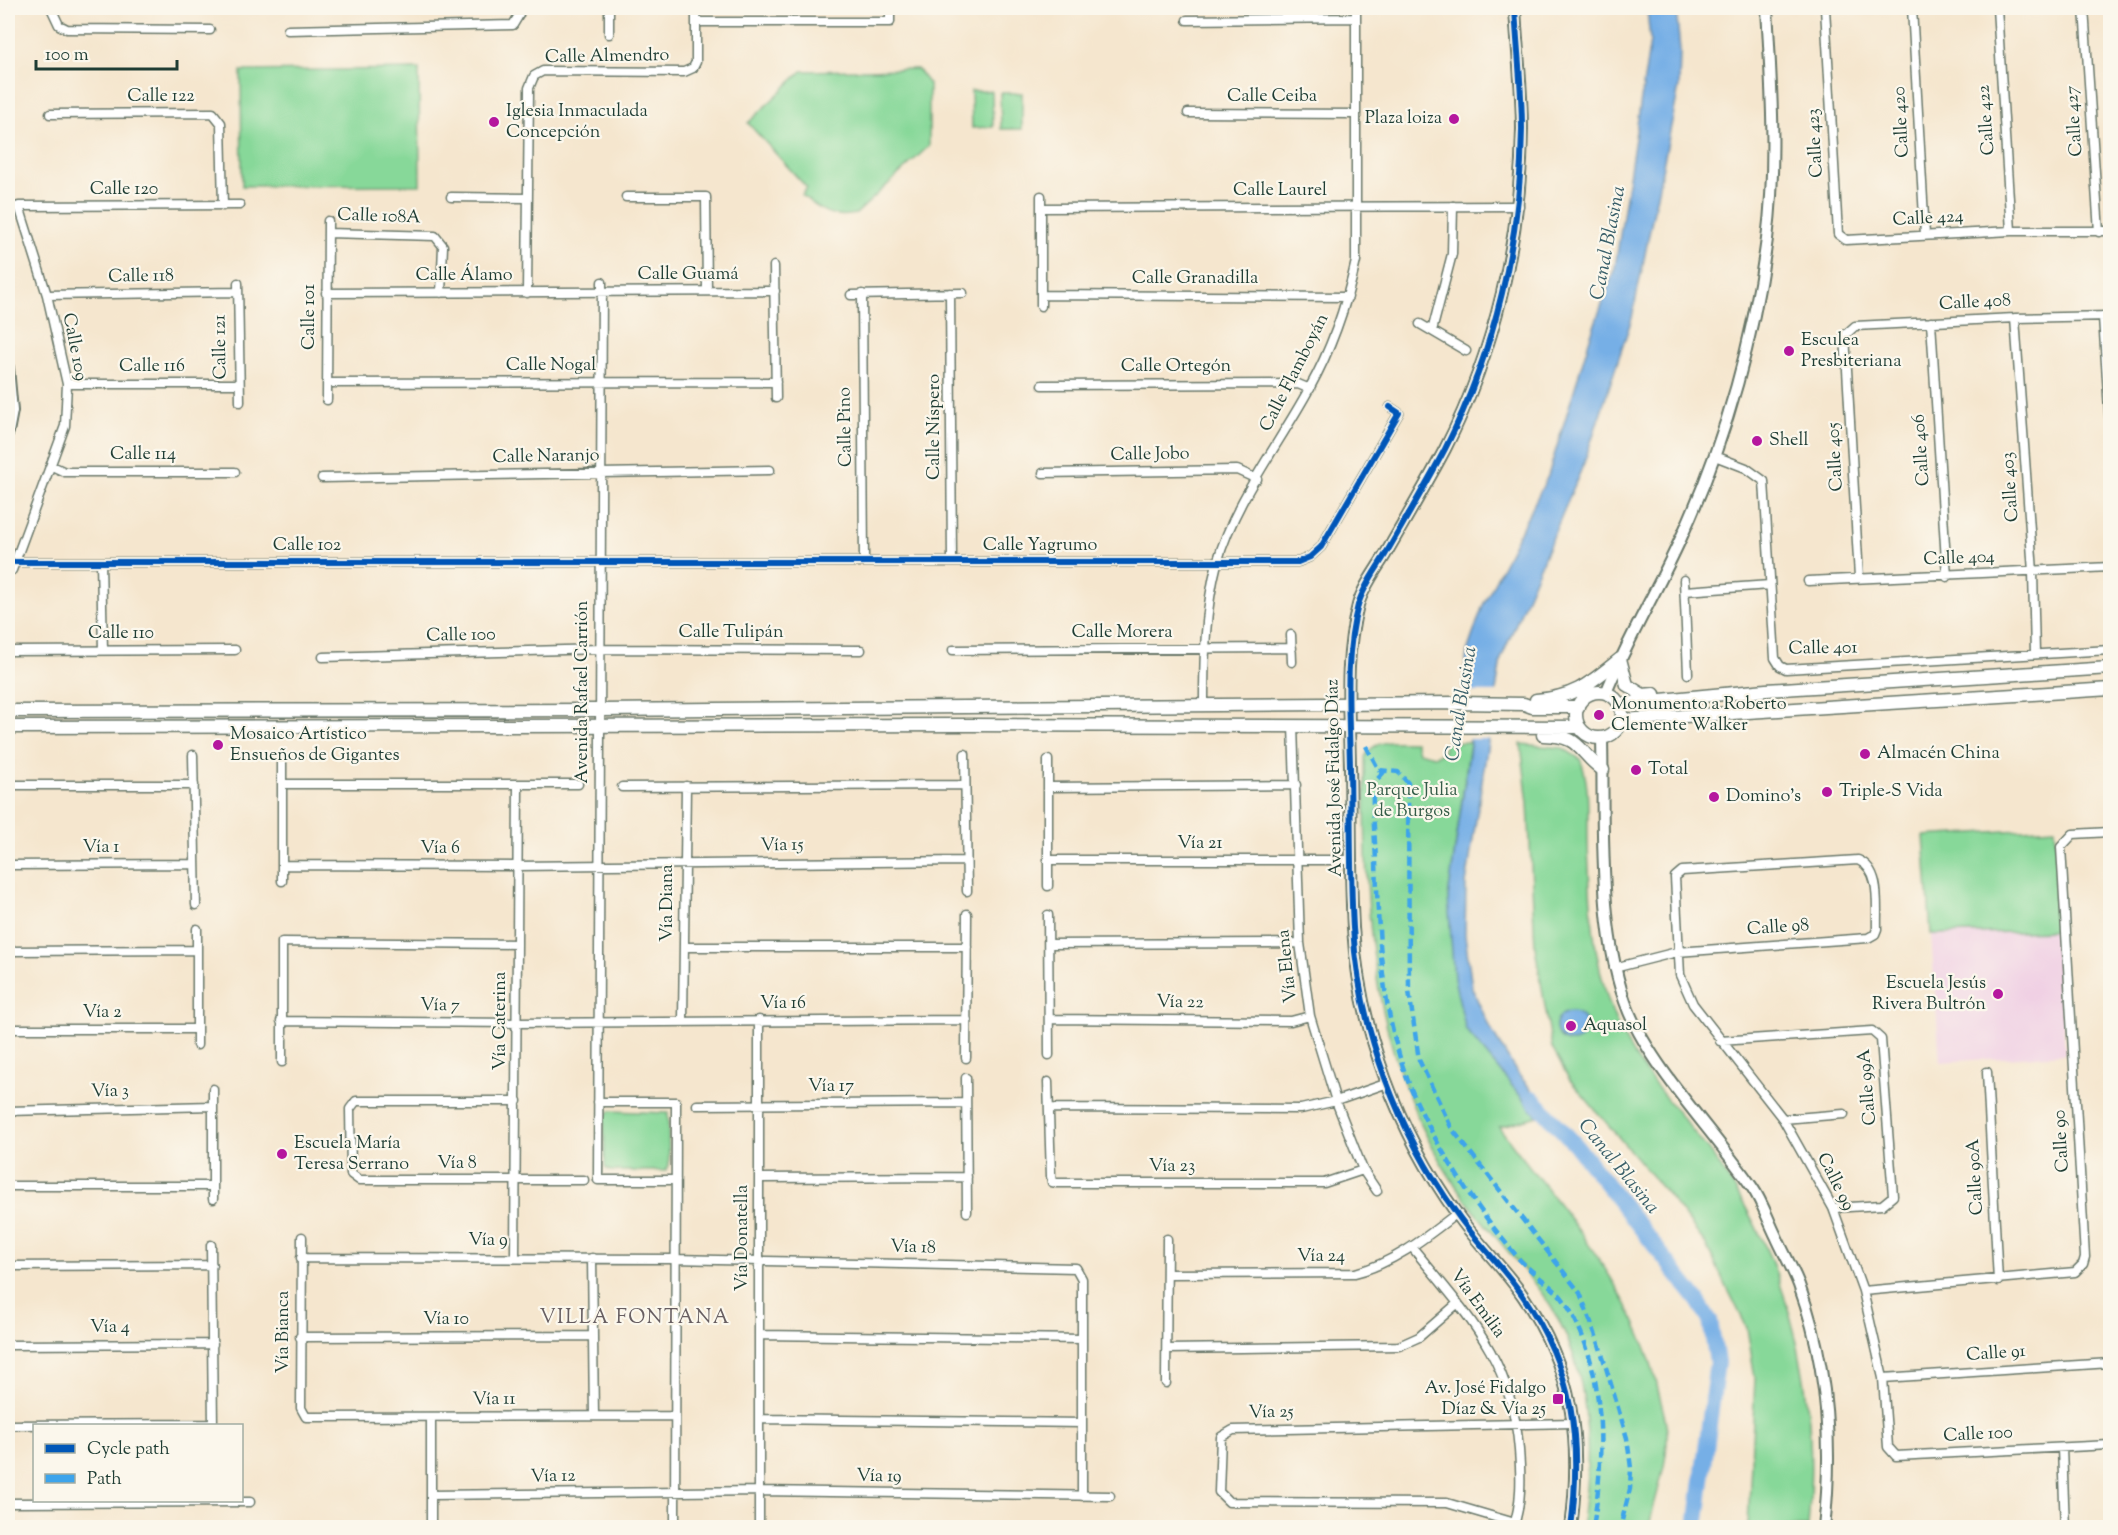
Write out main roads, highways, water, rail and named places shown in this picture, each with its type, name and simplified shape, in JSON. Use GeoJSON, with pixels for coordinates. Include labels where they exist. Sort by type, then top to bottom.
{"type":"FeatureCollection","features":[{"type":"Feature","properties":{"kind":"main road"},"geometry":{"type":"LineString","coordinates":[[1518,704],[1578,692],[1620,659],[1625,682],[1636,692],[1649,695],[1679,692],[1690,697]]}},
{"type":"Feature","properties":{"kind":"main road"},"geometry":{"type":"LineString","coordinates":[[1619,704],[1766,690],[2110,668]]}},
{"type":"Feature","properties":{"kind":"main road"},"geometry":{"type":"LineString","coordinates":[[1622,720],[2110,689]]}},
{"type":"Feature","properties":{"kind":"main road"},"geometry":{"type":"LineString","coordinates":[[1606,693],[1619,704],[1622,720],[1616,731],[1602,738],[1588,736],[1579,727],[1576,719],[1578,707],[1589,695],[1606,693]]}},
{"type":"Feature","properties":{"kind":"main road"},"geometry":{"type":"LineString","coordinates":[[8,711],[601,710],[1458,702],[1518,704],[1532,707],[1578,707]]}},
{"type":"Feature","properties":{"kind":"main road"},"geometry":{"type":"LineString","coordinates":[[8,727],[1293,725],[1488,726],[1501,732],[1579,727]]}},
{"type":"Feature","properties":{"kind":"main road"},"geometry":{"type":"LineString","coordinates":[[1513,730],[1568,738],[1578,744],[1592,762],[1603,770]]}},
{"type":"Feature","properties":{"kind":"water"},"geometry":{"type":"Polygon","coordinates":[[[1647,8],[1676,8],[1680,50],[1679,87],[1632,318],[1584,463],[1501,659],[1466,884],[1465,935],[1472,988],[1490,1028],[1517,1073],[1554,1115],[1537,1116],[1466,1030],[1454,979],[1448,898],[1470,746],[1463,686],[1467,652],[1483,605],[1548,476],[1589,341],[1615,267],[1650,41],[1647,8]]]}},
{"type":"Feature","properties":{"kind":"water","name":"Aquasol"},"geometry":{"type":"Polygon","coordinates":[[[1571,1012],[1582,1016],[1586,1027],[1582,1038],[1571,1042],[1560,1038],[1556,1027],[1560,1016],[1571,1012]]]}},
{"type":"Feature","properties":{"kind":"waterway","name":"Canal Blasina"},"geometry":{"type":"LineString","coordinates":[[1532,1098],[1575,1144],[1698,1301],[1710,1321],[1717,1362],[1696,1528]]}},
{"type":"Feature","properties":{"kind":"place","name":"Plaza loiza"},"geometry":{"type":"Point","coordinates":[1454,119]}},
{"type":"Feature","properties":{"kind":"place","name":"Iglesia Inmaculada Concepción"},"geometry":{"type":"Point","coordinates":[494,122]}},
{"type":"Feature","properties":{"kind":"place","name":"Esculea Presbiteriana"},"geometry":{"type":"Point","coordinates":[1789,351]}},
{"type":"Feature","properties":{"kind":"place","name":"Shell"},"geometry":{"type":"Point","coordinates":[1757,441]}},
{"type":"Feature","properties":{"kind":"place","name":"Monumento a Roberto Clemente Walker"},"geometry":{"type":"Point","coordinates":[1599,715]}},
{"type":"Feature","properties":{"kind":"place","name":"Mosaico Artístico Ensueños de Gigantes"},"geometry":{"type":"Point","coordinates":[218,745]}},
{"type":"Feature","properties":{"kind":"place","name":"Almacén China"},"geometry":{"type":"Point","coordinates":[1865,754]}},
{"type":"Feature","properties":{"kind":"place","name":"Total"},"geometry":{"type":"Point","coordinates":[1636,770]}},
{"type":"Feature","properties":{"kind":"place","name":"Triple-S Vida"},"geometry":{"type":"Point","coordinates":[1827,792]}},
{"type":"Feature","properties":{"kind":"place","name":"Domino's"},"geometry":{"type":"Point","coordinates":[1714,797]}},
{"type":"Feature","properties":{"kind":"place","name":"Escuela Jesús Rivera Bultrón"},"geometry":{"type":"Point","coordinates":[1998,994]}},
{"type":"Feature","properties":{"kind":"place","name":"Aquasol"},"geometry":{"type":"Point","coordinates":[1571,1026]}},
{"type":"Feature","properties":{"kind":"place","name":"Escuela María Teresa Serrano"},"geometry":{"type":"Point","coordinates":[282,1154]}},
{"type":"Feature","properties":{"kind":"place","name":"Av. José Fidalgo Díaz & Vía 25"},"geometry":{"type":"Point","coordinates":[1558,1399]}},
{"type":"Feature","properties":{"kind":"district","name":"VILLA FONTANA"},"geometry":{"type":"Point","coordinates":[635,1318]}},
{"type":"Feature","properties":{"kind":"park label","name":"Parque Julia de Burgos"},"geometry":{"type":"Point","coordinates":[1412,801]}}]}
